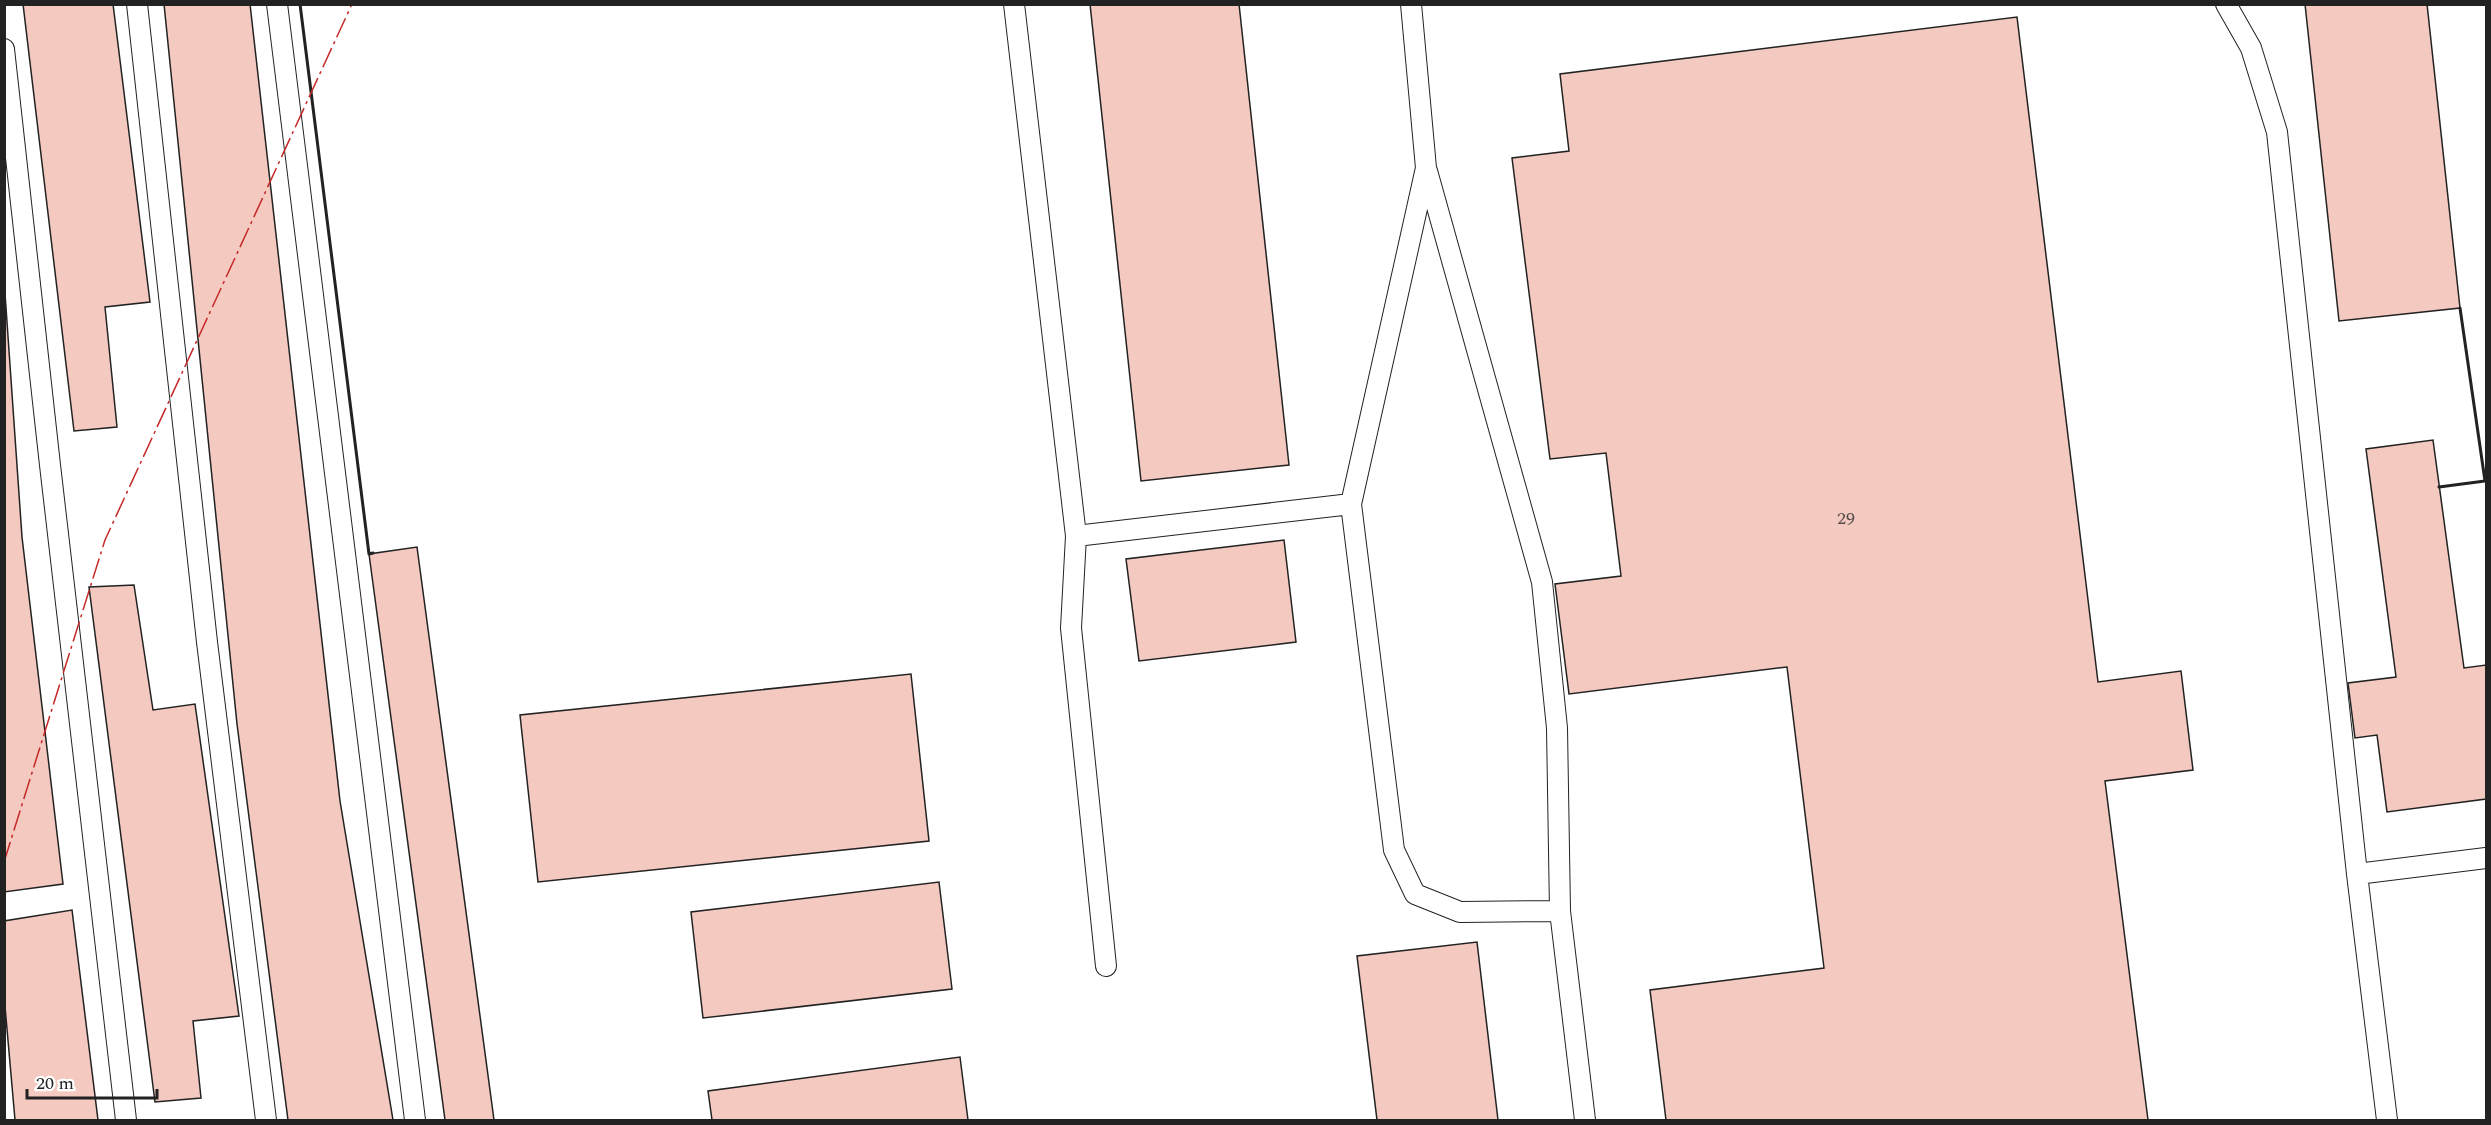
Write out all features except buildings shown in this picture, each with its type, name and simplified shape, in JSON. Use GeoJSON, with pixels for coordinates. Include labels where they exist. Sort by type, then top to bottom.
{"type":"FeatureCollection","features":[{"type":"Feature","properties":{"kind":"lane"},"geometry":{"type":"LineString","coordinates":[[137,4],[207,642],[266,1120]]}},
{"type":"Feature","properties":{"kind":"lane"},"geometry":{"type":"LineString","coordinates":[[277,4],[415,1120]]}},
{"type":"Feature","properties":{"kind":"lane"},"geometry":{"type":"LineString","coordinates":[[1014,4],[1076,536],[1071,628],[1106,966]]}},
{"type":"Feature","properties":{"kind":"lane"},"geometry":{"type":"LineString","coordinates":[[1411,4],[1426,168],[1542,582],[1557,728],[1560,911],[1585,1120]]}},
{"type":"Feature","properties":{"kind":"lane"},"geometry":{"type":"LineString","coordinates":[[2226,4],[2251,48],[2277,132],[2357,874],[2387,1120]]}},
{"type":"Feature","properties":{"kind":"lane"},"geometry":{"type":"LineString","coordinates":[[4,49],[48,454],[126,1120]]}},
{"type":"Feature","properties":{"kind":"lane"},"geometry":{"type":"LineString","coordinates":[[1426,168],[1351,504],[1394,850],[1415,894],[1460,912],[1560,911]]}},
{"type":"Feature","properties":{"kind":"lane"},"geometry":{"type":"LineString","coordinates":[[1076,536],[1351,504]]}},
{"type":"Feature","properties":{"kind":"lane"},"geometry":{"type":"LineString","coordinates":[[2357,874],[2487,858]]}},
{"type":"Feature","properties":{"kind":"wall"},"geometry":{"type":"LineString","coordinates":[[300,4],[369,554],[373,553]]}},
{"type":"Feature","properties":{"kind":"wall"},"geometry":{"type":"LineString","coordinates":[[2439,487],[2485,481],[2460,308]]}},
{"type":"Feature","properties":{"kind":"power"},"geometry":{"type":"LineString","coordinates":[[4,862],[105,540],[352,4]]}}]}
